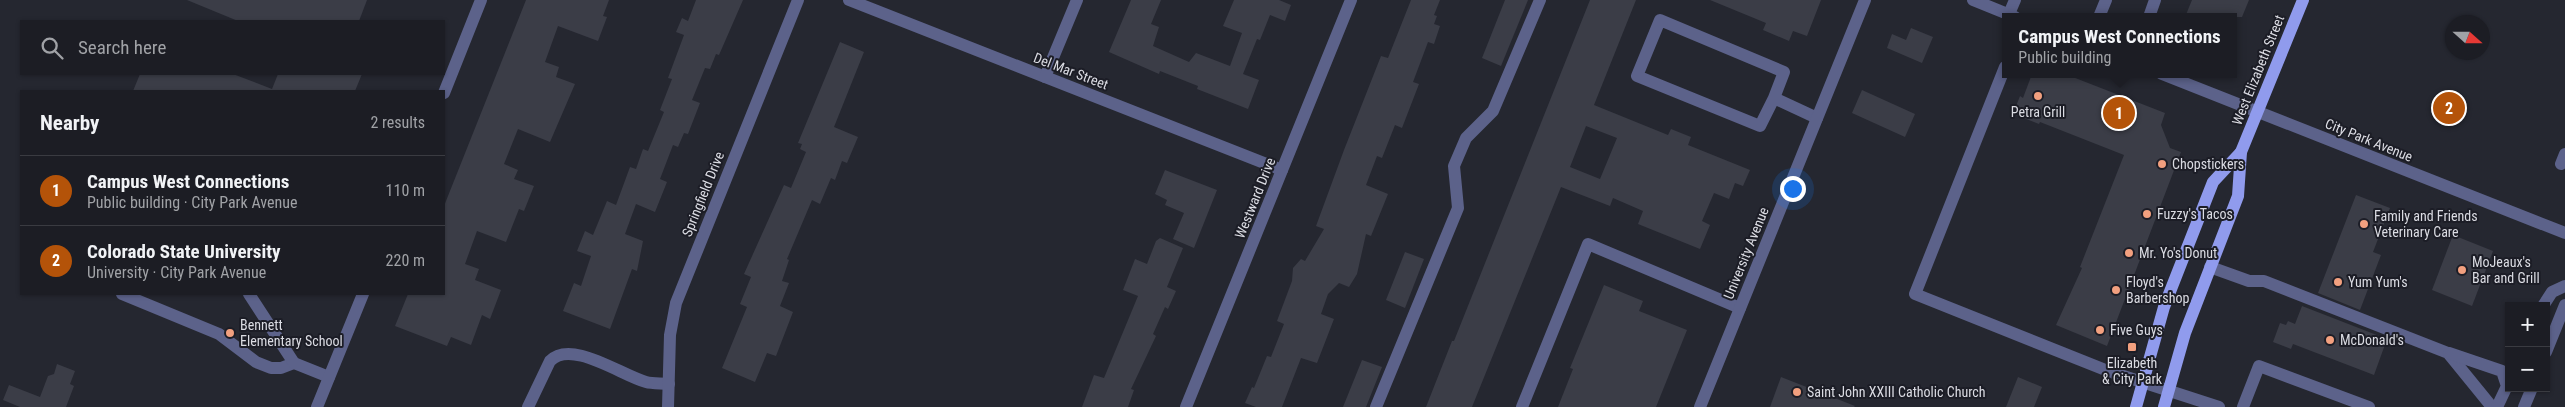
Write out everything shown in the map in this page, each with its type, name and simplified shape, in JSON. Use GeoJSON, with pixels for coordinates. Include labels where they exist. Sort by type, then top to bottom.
{"type":"FeatureCollection","features":[{"type":"Feature","properties":{"kind":"main road","name":"West Elizabeth Street"},"geometry":{"type":"LineString","coordinates":[[2164,407],[2186,333],[2238,196],[2241,152],[2303,0]]}},
{"type":"Feature","properties":{"kind":"main road","name":"West Elizabeth Street"},"geometry":{"type":"LineString","coordinates":[[2136,407],[2164,307],[2213,182],[2241,152]]}},
{"type":"Feature","properties":{"kind":"street"},"geometry":{"type":"LineString","coordinates":[[445,90],[482,0]]}},
{"type":"Feature","properties":{"kind":"street","name":"Springfield Drive"},"geometry":{"type":"LineString","coordinates":[[668,407],[670,335],[676,303],[798,0]]}},
{"type":"Feature","properties":{"kind":"street","name":"Del Mar Street"},"geometry":{"type":"LineString","coordinates":[[849,0],[1282,170]]}},
{"type":"Feature","properties":{"kind":"street"},"geometry":{"type":"LineString","coordinates":[[1045,77],[1077,0]]}},
{"type":"Feature","properties":{"kind":"street","name":"Westward Drive"},"geometry":{"type":"LineString","coordinates":[[1186,407],[1351,0]]}},
{"type":"Feature","properties":{"kind":"street"},"geometry":{"type":"LineString","coordinates":[[1376,407],[1458,208],[1454,166],[1466,138],[1493,111],[1540,0]]}},
{"type":"Feature","properties":{"kind":"street","name":"University Avenue"},"geometry":{"type":"LineString","coordinates":[[1700,407],[1865,0]]}},
{"type":"Feature","properties":{"kind":"street"},"geometry":{"type":"LineString","coordinates":[[1973,0],[2005,13]]}},
{"type":"Feature","properties":{"kind":"street"},"geometry":{"type":"LineString","coordinates":[[2013,13],[2015,0]]}},
{"type":"Feature","properties":{"kind":"street"},"geometry":{"type":"LineString","coordinates":[[2101,13],[2106,0]]}},
{"type":"Feature","properties":{"kind":"street"},"geometry":{"type":"LineString","coordinates":[[2150,13],[2155,0]]}},
{"type":"Feature","properties":{"kind":"street"},"geometry":{"type":"LineString","coordinates":[[1660,20],[1784,72],[1774,98],[1760,126],[1637,76],[1660,20]]}},
{"type":"Feature","properties":{"kind":"street"},"geometry":{"type":"LineString","coordinates":[[2002,75],[1915,294],[2108,371],[2169,389],[2219,407]]}},
{"type":"Feature","properties":{"kind":"street","name":"City Park Avenue"},"geometry":{"type":"LineString","coordinates":[[2172,78],[2565,232]]}},
{"type":"Feature","properties":{"kind":"street"},"geometry":{"type":"LineString","coordinates":[[1774,98],[1817,118]]}},
{"type":"Feature","properties":{"kind":"street"},"geometry":{"type":"LineString","coordinates":[[1522,407],[1588,244],[1740,308]]}},
{"type":"Feature","properties":{"kind":"street"},"geometry":{"type":"LineString","coordinates":[[2210,268],[2249,281],[2264,282],[2448,353],[2505,369]]}},
{"type":"Feature","properties":{"kind":"street"},"geometry":{"type":"LineString","coordinates":[[2546,302],[2552,292],[2565,286]]}},
{"type":"Feature","properties":{"kind":"street"},"geometry":{"type":"LineString","coordinates":[[124,295],[219,334],[256,362],[281,368],[294,362]]}},
{"type":"Feature","properties":{"kind":"street"},"geometry":{"type":"LineString","coordinates":[[249,295],[294,362],[329,377]]}},
{"type":"Feature","properties":{"kind":"street"},"geometry":{"type":"LineString","coordinates":[[317,407],[363,295]]}},
{"type":"Feature","properties":{"kind":"street"},"geometry":{"type":"LineString","coordinates":[[2548,347],[2565,305]]}},
{"type":"Feature","properties":{"kind":"street"},"geometry":{"type":"LineString","coordinates":[[528,407],[550,361],[560,353],[566,352],[589,358],[648,383],[669,384]]}},
{"type":"Feature","properties":{"kind":"street"},"geometry":{"type":"LineString","coordinates":[[2448,353],[2492,407]]}},
{"type":"Feature","properties":{"kind":"street"},"geometry":{"type":"LineString","coordinates":[[2243,407],[2259,366],[2369,407]]}},
{"type":"Feature","properties":{"kind":"street"},"geometry":{"type":"LineString","coordinates":[[2497,407],[2505,390]]}},
{"type":"Feature","properties":{"kind":"street"},"geometry":{"type":"LineString","coordinates":[[2524,407],[2530,392]]}},
{"type":"Feature","properties":{"kind":"building"},"geometry":{"type":"Polygon","coordinates":[[[187,0],[367,0],[359,20],[236,20],[187,0]]]}},
{"type":"Feature","properties":{"kind":"building"},"geometry":{"type":"Polygon","coordinates":[[[526,0],[609,0],[603,16],[607,17],[598,41],[558,26],[545,62],[559,67],[556,77],[575,84],[550,142],[518,129],[504,164],[518,170],[514,179],[534,186],[524,211],[519,209],[506,242],[477,231],[465,264],[479,269],[475,280],[501,290],[490,319],[482,315],[471,345],[451,337],[447,346],[395,326],[408,295],[445,295],[445,203],[526,0]]]}},
{"type":"Feature","properties":{"kind":"building"},"geometry":{"type":"Polygon","coordinates":[[[696,0],[743,0],[719,55],[716,54],[710,69],[705,68],[692,100],[700,103],[688,134],[684,133],[678,147],[673,145],[660,179],[667,182],[655,212],[636,204],[625,234],[643,241],[637,271],[632,269],[610,329],[563,311],[574,283],[581,286],[591,256],[577,251],[585,231],[593,235],[607,201],[616,205],[630,167],[636,169],[643,149],[648,151],[664,112],[660,110],[672,79],[668,78],[684,35],[676,32],[682,18],[688,21],[696,0]]]}},
{"type":"Feature","properties":{"kind":"building"},"geometry":{"type":"Polygon","coordinates":[[[1131,0],[1161,0],[1151,24],[1159,27],[1153,46],[1189,62],[1196,53],[1230,66],[1242,33],[1223,26],[1234,0],[1279,0],[1291,5],[1285,21],[1270,15],[1260,40],[1257,39],[1243,74],[1259,80],[1248,109],[1197,89],[1198,86],[1160,71],[1159,74],[1109,52],[1131,0]]]}},
{"type":"Feature","properties":{"kind":"building"},"geometry":{"type":"Polygon","coordinates":[[[1411,0],[1440,0],[1434,15],[1437,16],[1434,24],[1440,26],[1434,44],[1428,42],[1413,82],[1419,84],[1402,128],[1395,125],[1382,158],[1377,156],[1366,185],[1388,194],[1371,236],[1366,234],[1357,274],[1349,287],[1339,283],[1328,294],[1321,314],[1334,319],[1317,363],[1301,358],[1282,407],[1256,407],[1245,403],[1252,387],[1254,388],[1267,356],[1271,357],[1284,324],[1277,321],[1292,281],[1293,268],[1301,259],[1305,261],[1324,229],[1316,226],[1344,150],[1381,56],[1388,58],[1411,0]]]}},
{"type":"Feature","properties":{"kind":"building"},"geometry":{"type":"Polygon","coordinates":[[[1505,0],[1528,0],[1501,66],[1482,58],[1505,0]]]}},
{"type":"Feature","properties":{"kind":"building"},"geometry":{"type":"Polygon","coordinates":[[[1590,0],[1636,0],[1594,105],[1668,135],[1671,129],[1691,137],[1688,145],[1750,170],[1743,186],[1735,183],[1729,199],[1714,193],[1702,221],[1710,225],[1700,249],[1638,224],[1643,211],[1613,198],[1610,206],[1561,187],[1472,407],[1426,407],[1452,341],[1454,341],[1590,0]],[[1586,126],[1570,167],[1600,179],[1617,138],[1586,126]]]}},
{"type":"Feature","properties":{"kind":"building"},"geometry":{"type":"Polygon","coordinates":[[[1710,0],[1821,0],[1807,36],[1793,31],[1789,41],[1763,30],[1766,23],[1710,0]]]}},
{"type":"Feature","properties":{"kind":"building"},"geometry":{"type":"Polygon","coordinates":[[[2192,0],[2249,0],[2242,17],[2237,17],[2237,13],[2187,13],[2192,0]]]}},
{"type":"Feature","properties":{"kind":"building"},"geometry":{"type":"Polygon","coordinates":[[[1911,28],[1933,37],[1922,63],[1887,48],[1892,34],[1906,40],[1911,28]]]}},
{"type":"Feature","properties":{"kind":"building"},"geometry":{"type":"Polygon","coordinates":[[[840,42],[864,52],[834,127],[858,137],[847,163],[842,161],[835,180],[831,178],[820,204],[812,200],[787,259],[789,260],[782,281],[789,283],[780,306],[793,312],[776,356],[767,353],[755,382],[722,368],[747,307],[740,304],[751,277],[744,274],[784,185],[791,188],[806,152],[800,149],[802,144],[798,143],[840,42]]]}},
{"type":"Feature","properties":{"kind":"building"},"geometry":{"type":"Polygon","coordinates":[[[140,75],[236,75],[272,89],[278,75],[362,75],[355,90],[133,90],[140,75]]]}},
{"type":"Feature","properties":{"kind":"building"},"geometry":{"type":"Polygon","coordinates":[[[2030,78],[2075,78],[2165,113],[2161,125],[2170,148],[2181,152],[2107,346],[2056,325],[2082,268],[2080,267],[2124,155],[2040,122],[2039,124],[2013,114],[2020,96],[2023,98],[2030,78]]]}},
{"type":"Feature","properties":{"kind":"building"},"geometry":{"type":"Polygon","coordinates":[[[1862,90],[1915,114],[1905,137],[1852,113],[1862,90]]]}},
{"type":"Feature","properties":{"kind":"building"},"geometry":{"type":"Polygon","coordinates":[[[1165,170],[1217,190],[1194,248],[1173,239],[1184,213],[1165,205],[1167,200],[1155,194],[1165,170]]]}},
{"type":"Feature","properties":{"kind":"building"},"geometry":{"type":"Polygon","coordinates":[[[2356,195],[2390,208],[2373,252],[2381,255],[2360,310],[2318,293],[2356,195]]]}},
{"type":"Feature","properties":{"kind":"building","name":"MoJeaux's Bar and Grill"},"geometry":{"type":"Polygon","coordinates":[[[2453,235],[2493,251],[2472,306],[2432,290],[2453,235]]]}},
{"type":"Feature","properties":{"kind":"building"},"geometry":{"type":"Polygon","coordinates":[[[1160,238],[1183,248],[1167,287],[1176,291],[1168,309],[1165,307],[1153,334],[1156,336],[1131,389],[1134,390],[1128,407],[1082,407],[1094,375],[1104,378],[1138,296],[1123,290],[1135,259],[1147,264],[1156,241],[1160,238]]]}},
{"type":"Feature","properties":{"kind":"building"},"geometry":{"type":"Polygon","coordinates":[[[1405,252],[1424,259],[1405,308],[1386,300],[1405,252]]]}},
{"type":"Feature","properties":{"kind":"building"},"geometry":{"type":"Polygon","coordinates":[[[1604,285],[1643,301],[1639,311],[1687,330],[1656,407],[1558,407],[1573,369],[1570,368],[1604,285]]]}},
{"type":"Feature","properties":{"kind":"building","name":"McDonald's"},"geometry":{"type":"Polygon","coordinates":[[[2302,306],[2387,339],[2374,375],[2293,344],[2291,349],[2273,342],[2280,323],[2286,325],[2288,321],[2295,324],[2302,306]]]}},
{"type":"Feature","properties":{"kind":"building"},"geometry":{"type":"Polygon","coordinates":[[[1362,360],[1382,367],[1366,407],[1343,407],[1362,360]]]}},
{"type":"Feature","properties":{"kind":"building"},"geometry":{"type":"Polygon","coordinates":[[[57,364],[75,371],[70,384],[74,386],[66,407],[20,407],[3,400],[9,385],[40,397],[48,376],[54,374],[57,364]]]}},
{"type":"Feature","properties":{"kind":"building","name":"Saint John XXIII Catholic Church"},"geometry":{"type":"Polygon","coordinates":[[[1781,377],[1855,406],[1770,407],[1781,377]]]}},
{"type":"Feature","properties":{"kind":"building"},"geometry":{"type":"Polygon","coordinates":[[[2018,377],[2042,387],[2034,407],[2006,407],[2018,377]]]}},
{"type":"Feature","properties":{"kind":"place","name":"Petra Grill"},"geometry":{"type":"Point","coordinates":[2038,96]}},
{"type":"Feature","properties":{"kind":"place","name":"Colorado State University"},"geometry":{"type":"Point","coordinates":[2449,108]}},
{"type":"Feature","properties":{"kind":"place","name":"Campus West Connections"},"geometry":{"type":"Point","coordinates":[2119,113]}},
{"type":"Feature","properties":{"kind":"place","name":"Chopstickers"},"geometry":{"type":"Point","coordinates":[2162,164]}},
{"type":"Feature","properties":{"kind":"place","name":"Fuzzy's Tacos"},"geometry":{"type":"Point","coordinates":[2147,214]}},
{"type":"Feature","properties":{"kind":"place","name":"Family and Friends Veterinary Care"},"geometry":{"type":"Point","coordinates":[2364,224]}},
{"type":"Feature","properties":{"kind":"place","name":"Mr. Yo's Donut"},"geometry":{"type":"Point","coordinates":[2129,253]}},
{"type":"Feature","properties":{"kind":"place","name":"MoJeaux's Bar and Grill"},"geometry":{"type":"Point","coordinates":[2462,270]}},
{"type":"Feature","properties":{"kind":"place","name":"Yum Yum's"},"geometry":{"type":"Point","coordinates":[2338,282]}},
{"type":"Feature","properties":{"kind":"place","name":"Floyd's Barbershop"},"geometry":{"type":"Point","coordinates":[2116,290]}},
{"type":"Feature","properties":{"kind":"place","name":"Five Guys"},"geometry":{"type":"Point","coordinates":[2100,330]}},
{"type":"Feature","properties":{"kind":"place","name":"Bennett Elementary School"},"geometry":{"type":"Point","coordinates":[230,333]}},
{"type":"Feature","properties":{"kind":"place","name":"McDonald's"},"geometry":{"type":"Point","coordinates":[2330,340]}},
{"type":"Feature","properties":{"kind":"place","name":"Elizabeth & City Park"},"geometry":{"type":"Point","coordinates":[2132,347]}},
{"type":"Feature","properties":{"kind":"place","name":"Saint John XXIII Catholic Church"},"geometry":{"type":"Point","coordinates":[1797,392]}}]}
